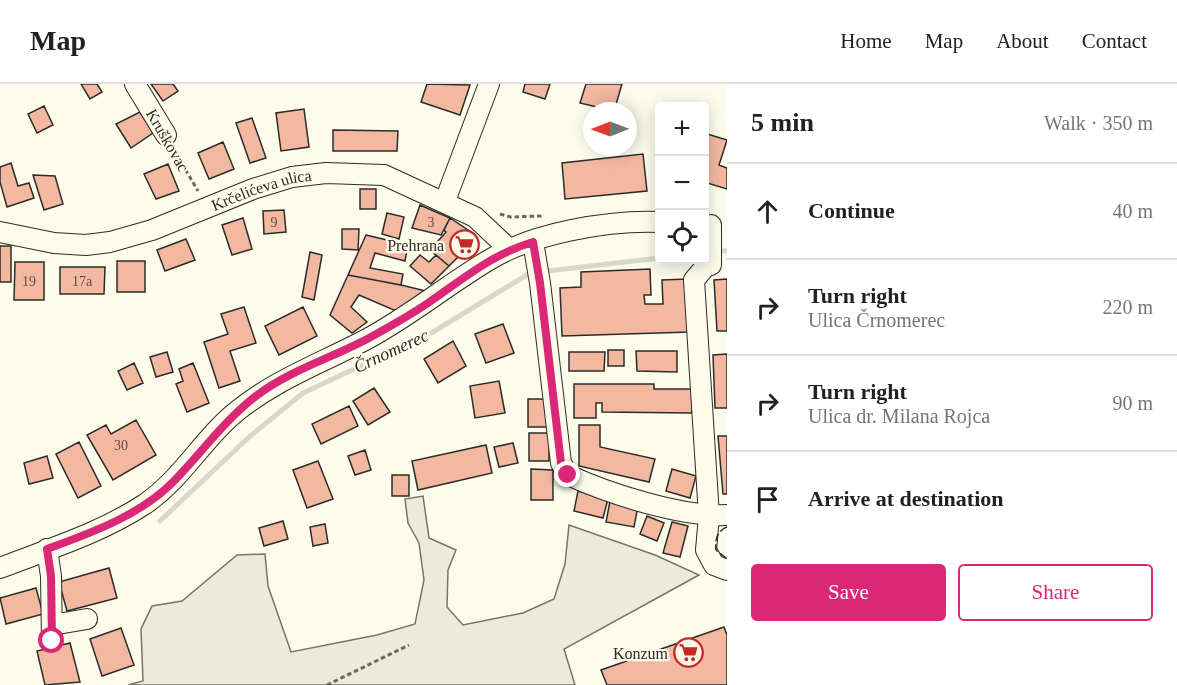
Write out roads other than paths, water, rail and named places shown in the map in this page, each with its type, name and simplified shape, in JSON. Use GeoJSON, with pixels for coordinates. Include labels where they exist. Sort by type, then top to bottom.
{"type":"FeatureCollection","features":[{"type":"Feature","properties":{"kind":"street","name":"Kruškovac"},"geometry":{"type":"LineString","coordinates":[[135,84],[166,135]]}},
{"type":"Feature","properties":{"kind":"street"},"geometry":{"type":"LineString","coordinates":[[445,201],[489,84]]}},
{"type":"Feature","properties":{"kind":"street","name":"Krčelićeva ulica"},"geometry":{"type":"LineString","coordinates":[[0,232],[54,243],[110,242],[152,230],[274,182],[326,173],[384,175],[445,201],[475,217],[508,249]]}},
{"type":"Feature","properties":{"kind":"street"},"geometry":{"type":"LineString","coordinates":[[0,568],[114,523],[173,483],[229,418],[259,394],[301,370],[367,339],[426,304],[488,260],[508,249],[537,235],[610,224],[655,222]]}},
{"type":"Feature","properties":{"kind":"street"},"geometry":{"type":"LineString","coordinates":[[713,230],[716,264],[706,266],[694,280],[718,516],[706,550],[714,565],[727,570]]}},
{"type":"Feature","properties":{"kind":"street"},"geometry":{"type":"LineString","coordinates":[[537,235],[539,273],[561,463],[568,475],[667,508],[718,516]]}},
{"type":"Feature","properties":{"kind":"street"},"geometry":{"type":"LineString","coordinates":[[47,549],[51,576],[52,633],[87,619]]}},
{"type":"Feature","properties":{"kind":"waterway","name":"Črnomerec"},"geometry":{"type":"LineString","coordinates":[[715,251],[727,251]]}},
{"type":"Feature","properties":{"kind":"waterway","name":"Črnomerec"},"geometry":{"type":"LineString","coordinates":[[160,521],[248,438],[303,393],[433,332],[530,273],[655,259]]}},
{"type":"Feature","properties":{"kind":"place","name":"Prehrana"},"geometry":{"type":"Point","coordinates":[465,245]}},
{"type":"Feature","properties":{"kind":"place","name":"Konzum"},"geometry":{"type":"Point","coordinates":[689,653]}}]}
